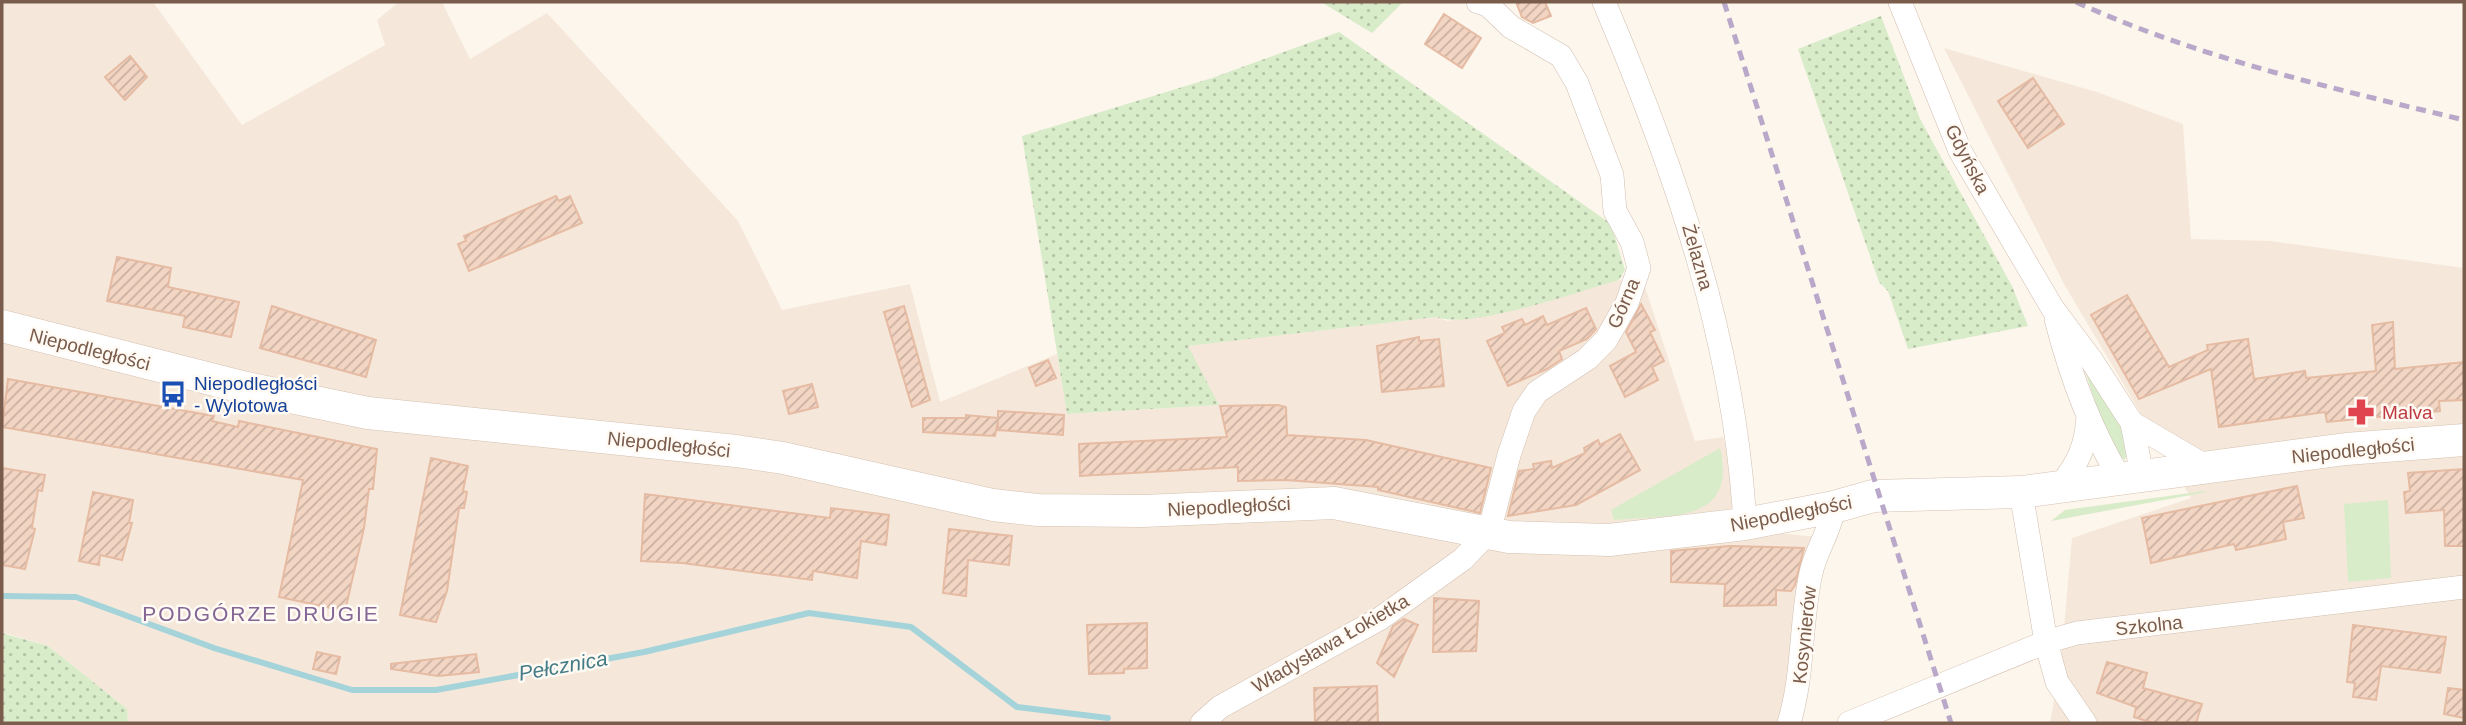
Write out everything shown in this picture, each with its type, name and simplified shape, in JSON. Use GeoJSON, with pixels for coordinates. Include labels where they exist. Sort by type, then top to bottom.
{"type":"FeatureCollection","features":[{"type":"Feature","properties":{"kind":"main road","name":"Niepodległości"},"geometry":{"type":"LineString","coordinates":[[2,327],[242,387],[368,413],[736,451],[783,458],[993,505],[1038,510],[1143,511],[1334,503],[1489,532],[1548,539],[1609,540],[1745,524],[1834,507],[1873,495],[2021,492],[2346,449],[2464,440]]}},
{"type":"Feature","properties":{"kind":"street","name":"Żelazna"},"geometry":{"type":"LineString","coordinates":[[1604,2],[1676,185],[1703,271],[1734,407],[1745,524]]}},
{"type":"Feature","properties":{"kind":"street","name":"Gdyńska"},"geometry":{"type":"LineString","coordinates":[[1900,2],[1960,151],[2053,309],[2092,361],[2132,423],[2207,467]]}},
{"type":"Feature","properties":{"kind":"street","name":"Górna"},"geometry":{"type":"LineString","coordinates":[[1485,3],[1511,27],[1561,56],[1577,83],[1612,175],[1615,211],[1632,242],[1639,268],[1619,321],[1606,340],[1587,359],[1537,392],[1524,411],[1508,455],[1489,532]]}},
{"type":"Feature","properties":{"kind":"street","name":"Gdyńska"},"geometry":{"type":"LineString","coordinates":[[2053,309],[2067,364],[2088,414],[2131,477]]}},
{"type":"Feature","properties":{"kind":"street","name":"Gdyńska"},"geometry":{"type":"LineString","coordinates":[[2060,486],[2080,461],[2087,440],[2088,414]]}},
{"type":"Feature","properties":{"kind":"street","name":"Gdyńska"},"geometry":{"type":"LineString","coordinates":[[2131,477],[2132,423]]}},
{"type":"Feature","properties":{"kind":"street"},"geometry":{"type":"LineString","coordinates":[[2021,492],[2046,642],[2057,682],[2085,723]]}},
{"type":"Feature","properties":{"kind":"street","name":"Kosynierów"},"geometry":{"type":"LineString","coordinates":[[1789,723],[1798,696],[1811,571],[1830,531],[1834,507]]}},
{"type":"Feature","properties":{"kind":"street","name":"Władysława Łokietka"},"geometry":{"type":"LineString","coordinates":[[1202,723],[1220,706],[1381,618],[1463,559],[1489,532]]}},
{"type":"Feature","properties":{"kind":"street","name":"Szkolna"},"geometry":{"type":"LineString","coordinates":[[1849,723],[2046,642],[2077,633],[2464,587]]}},
{"type":"Feature","properties":{"kind":"shaded area"},"geometry":{"type":"Polygon","coordinates":[[[2,2],[153,2],[242,125],[385,45],[377,20],[399,2],[442,2],[470,59],[547,13],[738,221],[782,310],[910,284],[940,402],[1057,354],[1068,414],[1219,405],[1187,346],[1436,317],[1447,321],[1504,312],[1619,280],[1645,287],[1695,441],[1723,437],[1750,530],[1817,537],[1778,723],[128,723],[127,709],[48,646],[2,632],[2,2]]]}},
{"type":"Feature","properties":{"kind":"shaded area"},"geometry":{"type":"Polygon","coordinates":[[[1944,48],[2097,92],[2183,124],[2191,239],[2271,241],[2464,268],[2464,723],[2050,723],[2061,660],[2072,538],[2191,498],[2064,284],[1944,48]]]}},
{"type":"Feature","properties":{"kind":"green space"},"geometry":{"type":"Polygon","coordinates":[[[1321,2],[1403,2],[1372,33],[1321,2]]]}},
{"type":"Feature","properties":{"kind":"green space"},"geometry":{"type":"Polygon","coordinates":[[[1881,16],[1920,119],[2012,286],[2028,326],[1908,349],[1888,291],[1879,282],[1798,49],[1881,16]]]}},
{"type":"Feature","properties":{"kind":"green space"},"geometry":{"type":"Polygon","coordinates":[[[1339,32],[1611,224],[1625,270],[1619,280],[1526,308],[1474,318],[1452,320],[1436,317],[1188,346],[1219,405],[1067,414],[1022,136],[1212,78],[1339,32]]]}},
{"type":"Feature","properties":{"kind":"green space"},"geometry":{"type":"Polygon","coordinates":[[[2082,362],[2120,424],[2127,450],[2125,460],[2110,447],[2082,362]]]}},
{"type":"Feature","properties":{"kind":"green space"},"geometry":{"type":"Polygon","coordinates":[[[1720,448],[1723,473],[1718,491],[1708,503],[1694,511],[1676,515],[1614,520],[1611,510],[1720,448]]]}},
{"type":"Feature","properties":{"kind":"green space"},"geometry":{"type":"Polygon","coordinates":[[[2207,492],[2051,521],[2065,510],[2207,492]]]}},
{"type":"Feature","properties":{"kind":"green space"},"geometry":{"type":"Polygon","coordinates":[[[2388,500],[2391,578],[2348,582],[2344,504],[2388,500]]]}},
{"type":"Feature","properties":{"kind":"green space"},"geometry":{"type":"Polygon","coordinates":[[[2,633],[48,646],[127,709],[128,723],[2,723],[2,633]]]}},
{"type":"Feature","properties":{"kind":"building"},"geometry":{"type":"Polygon","coordinates":[[[1516,2],[1545,2],[1551,16],[1533,23],[1522,17],[1516,2]]]}},
{"type":"Feature","properties":{"kind":"building"},"geometry":{"type":"Polygon","coordinates":[[[1444,14],[1481,38],[1462,68],[1425,44],[1444,14]]]}},
{"type":"Feature","properties":{"kind":"building"},"geometry":{"type":"Polygon","coordinates":[[[130,56],[147,77],[125,100],[105,77],[130,56]]]}},
{"type":"Feature","properties":{"kind":"building"},"geometry":{"type":"Polygon","coordinates":[[[2033,78],[2064,124],[2028,148],[1998,101],[2033,78]]]}},
{"type":"Feature","properties":{"kind":"building"},"geometry":{"type":"Polygon","coordinates":[[[556,196],[559,201],[570,196],[582,223],[469,271],[458,244],[466,241],[464,236],[556,196]]]}},
{"type":"Feature","properties":{"kind":"building"},"geometry":{"type":"Polygon","coordinates":[[[117,257],[171,268],[168,287],[239,302],[231,337],[183,327],[185,316],[107,301],[117,257]]]}},
{"type":"Feature","properties":{"kind":"building"},"geometry":{"type":"Polygon","coordinates":[[[2127,295],[2169,367],[2208,350],[2207,345],[2248,339],[2254,379],[2305,371],[2306,378],[2376,371],[2372,325],[2393,322],[2395,369],[2464,362],[2464,400],[2439,401],[2440,411],[2327,422],[2325,412],[2219,427],[2211,369],[2139,399],[2091,315],[2127,295]]]}},
{"type":"Feature","properties":{"kind":"building"},"geometry":{"type":"Polygon","coordinates":[[[1641,304],[1655,330],[1650,332],[1664,361],[1652,367],[1658,380],[1625,397],[1610,366],[1636,352],[1626,332],[1641,304]]]}},
{"type":"Feature","properties":{"kind":"building"},"geometry":{"type":"Polygon","coordinates":[[[272,306],[376,340],[366,377],[260,348],[272,306]]]}},
{"type":"Feature","properties":{"kind":"building"},"geometry":{"type":"Polygon","coordinates":[[[904,306],[930,400],[912,407],[884,312],[904,306]]]}},
{"type":"Feature","properties":{"kind":"building"},"geometry":{"type":"Polygon","coordinates":[[[1586,308],[1596,329],[1587,339],[1559,351],[1562,359],[1547,369],[1508,386],[1487,341],[1505,333],[1502,327],[1522,319],[1525,325],[1543,316],[1547,325],[1586,308]]]}},
{"type":"Feature","properties":{"kind":"building"},"geometry":{"type":"Polygon","coordinates":[[[1419,337],[1419,341],[1439,339],[1444,386],[1382,392],[1377,346],[1419,337]]]}},
{"type":"Feature","properties":{"kind":"building"},"geometry":{"type":"Polygon","coordinates":[[[1048,360],[1056,378],[1036,386],[1029,368],[1048,360]]]}},
{"type":"Feature","properties":{"kind":"building"},"geometry":{"type":"Polygon","coordinates":[[[8,379],[214,416],[212,421],[238,427],[239,421],[377,449],[373,489],[369,489],[364,528],[345,611],[279,597],[303,480],[2,427],[8,379]]]}},
{"type":"Feature","properties":{"kind":"building"},"geometry":{"type":"Polygon","coordinates":[[[812,384],[818,407],[789,414],[783,391],[812,384]]]}},
{"type":"Feature","properties":{"kind":"building"},"geometry":{"type":"Polygon","coordinates":[[[1220,406],[1286,407],[1287,435],[1366,440],[1491,468],[1480,513],[1378,490],[1378,487],[1286,480],[1238,481],[1238,467],[1080,476],[1079,444],[1227,437],[1220,406]]]}},
{"type":"Feature","properties":{"kind":"building"},"geometry":{"type":"Polygon","coordinates":[[[998,411],[1064,415],[1063,435],[998,430],[998,421],[995,436],[923,432],[923,418],[966,418],[966,415],[998,418],[998,411]]]}},
{"type":"Feature","properties":{"kind":"building"},"geometry":{"type":"Polygon","coordinates":[[[1620,434],[1640,470],[1576,505],[1508,516],[1519,471],[1534,469],[1533,464],[1551,461],[1552,468],[1585,453],[1584,448],[1598,440],[1600,445],[1620,434]]]}},
{"type":"Feature","properties":{"kind":"building"},"geometry":{"type":"Polygon","coordinates":[[[431,458],[468,466],[463,491],[467,492],[464,508],[459,508],[447,591],[436,622],[400,615],[431,458]]]}},
{"type":"Feature","properties":{"kind":"building"},"geometry":{"type":"Polygon","coordinates":[[[2,468],[45,475],[42,491],[38,490],[32,528],[35,529],[25,569],[2,565],[2,468]]]}},
{"type":"Feature","properties":{"kind":"building"},"geometry":{"type":"Polygon","coordinates":[[[2464,469],[2464,546],[2445,546],[2444,510],[2406,513],[2404,492],[2410,491],[2408,473],[2464,469]]]}},
{"type":"Feature","properties":{"kind":"building"},"geometry":{"type":"Polygon","coordinates":[[[2297,486],[2304,518],[2283,522],[2286,539],[2236,550],[2234,544],[2151,563],[2142,518],[2297,486]]]}},
{"type":"Feature","properties":{"kind":"building"},"geometry":{"type":"Polygon","coordinates":[[[93,492],[133,500],[129,523],[132,523],[122,560],[100,555],[99,565],[79,561],[93,492]]]}},
{"type":"Feature","properties":{"kind":"building"},"geometry":{"type":"Polygon","coordinates":[[[645,494],[830,518],[831,508],[889,515],[886,545],[861,541],[857,578],[813,571],[812,580],[682,563],[641,561],[645,494]]]}},
{"type":"Feature","properties":{"kind":"building"},"geometry":{"type":"Polygon","coordinates":[[[949,529],[1012,536],[1009,565],[968,560],[966,596],[943,593],[949,529]]]}},
{"type":"Feature","properties":{"kind":"building"},"geometry":{"type":"Polygon","coordinates":[[[1730,546],[1804,548],[1791,591],[1776,590],[1776,605],[1724,606],[1725,584],[1671,582],[1671,551],[1730,546]]]}},
{"type":"Feature","properties":{"kind":"building"},"geometry":{"type":"Polygon","coordinates":[[[1434,598],[1479,601],[1476,651],[1433,652],[1434,598]]]}},
{"type":"Feature","properties":{"kind":"building"},"geometry":{"type":"Polygon","coordinates":[[[1404,619],[1418,625],[1394,677],[1377,663],[1393,626],[1404,619]]]}},
{"type":"Feature","properties":{"kind":"building"},"geometry":{"type":"Polygon","coordinates":[[[1147,623],[1147,668],[1124,669],[1124,673],[1089,674],[1087,625],[1147,623]]]}},
{"type":"Feature","properties":{"kind":"building"},"geometry":{"type":"Polygon","coordinates":[[[2353,625],[2446,637],[2440,673],[2381,666],[2376,700],[2353,697],[2355,683],[2347,682],[2353,625]]]}},
{"type":"Feature","properties":{"kind":"building"},"geometry":{"type":"Polygon","coordinates":[[[317,652],[340,657],[336,674],[313,669],[317,652]]]}},
{"type":"Feature","properties":{"kind":"building"},"geometry":{"type":"Polygon","coordinates":[[[476,654],[479,672],[438,676],[391,669],[391,664],[476,654]]]}},
{"type":"Feature","properties":{"kind":"building"},"geometry":{"type":"Polygon","coordinates":[[[2107,662],[2147,673],[2143,688],[2202,704],[2196,723],[2153,723],[2134,717],[2136,707],[2097,693],[2107,662]]]}},
{"type":"Feature","properties":{"kind":"building"},"geometry":{"type":"Polygon","coordinates":[[[1377,686],[1378,723],[1315,723],[1314,688],[1377,686]]]}},
{"type":"Feature","properties":{"kind":"building"},"geometry":{"type":"Polygon","coordinates":[[[2448,688],[2464,690],[2464,718],[2444,714],[2448,688]]]}},
{"type":"Feature","properties":{"kind":"waterway","name":"Pełcznica"},"geometry":{"type":"LineString","coordinates":[[2,596],[76,597],[214,648],[352,690],[436,690],[644,652],[809,613],[911,627],[1017,707],[1108,718]]}},
{"type":"Feature","properties":{"kind":"railway"},"geometry":{"type":"LineString","coordinates":[[1724,2],[1951,723]]}},
{"type":"Feature","properties":{"kind":"railway"},"geometry":{"type":"LineString","coordinates":[[2076,2],[2123,22],[2219,56],[2316,84],[2464,120]]}},
{"type":"Feature","properties":{"kind":"place","name":"Niepodległości - Wylotowa"},"geometry":{"type":"Point","coordinates":[173,394]}},
{"type":"Feature","properties":{"kind":"place","name":"Malva"},"geometry":{"type":"Point","coordinates":[2361,412]}},
{"type":"Feature","properties":{"kind":"district","name":"PODGÓRZE DRUGIE"},"geometry":{"type":"Point","coordinates":[261,614]}}]}
